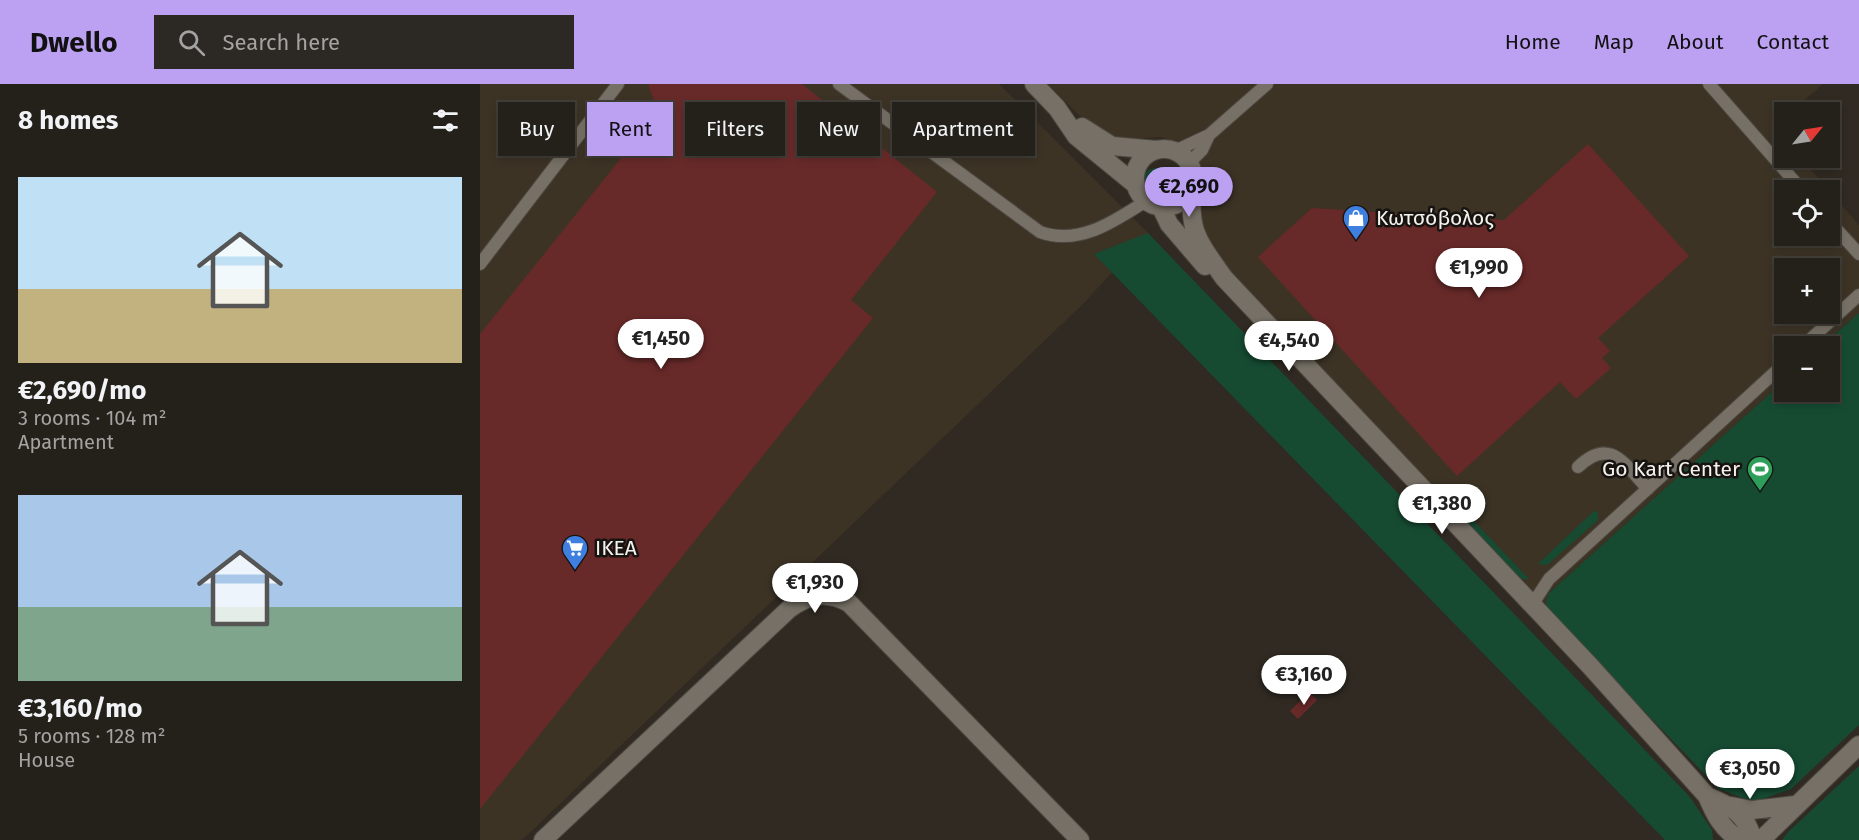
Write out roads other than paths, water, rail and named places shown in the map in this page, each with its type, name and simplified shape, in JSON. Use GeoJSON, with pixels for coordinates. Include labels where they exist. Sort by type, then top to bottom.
{"type":"FeatureCollection","features":[{"type":"Feature","properties":{"kind":"street"},"geometry":{"type":"LineString","coordinates":[[1034,84],[1057,108],[1076,136],[1148,198],[1188,248],[1207,267],[1224,278]]}},
{"type":"Feature","properties":{"kind":"street"},"geometry":{"type":"LineString","coordinates":[[1057,108],[1112,146],[1174,155],[1194,178],[1191,221],[1206,254],[1224,278],[1532,605],[1707,796],[1717,819],[1728,833],[1740,840]]}},
{"type":"Feature","properties":{"kind":"street"},"geometry":{"type":"LineString","coordinates":[[1148,198],[1137,168],[1142,160],[1174,155]]}},
{"type":"Feature","properties":{"kind":"street"},"geometry":{"type":"LineString","coordinates":[[1148,198],[1177,205],[1184,200],[1193,186]]}},
{"type":"Feature","properties":{"kind":"street"},"geometry":{"type":"LineString","coordinates":[[543,840],[789,609],[817,594],[835,596],[849,603],[1080,840]]}},
{"type":"Feature","properties":{"kind":"street"},"geometry":{"type":"LineString","coordinates":[[1761,840],[1859,745]]}},
{"type":"Feature","properties":{"kind":"street"},"geometry":{"type":"LineString","coordinates":[[1707,796],[1731,806],[1752,810],[1795,805]]}},
{"type":"Feature","properties":{"kind":"street"},"geometry":{"type":"LineString","coordinates":[[1731,806],[1746,823],[1752,840]]}},
{"type":"Feature","properties":{"kind":"street"},"geometry":{"type":"LineString","coordinates":[[1717,819],[1720,840]]}},
{"type":"Feature","properties":{"kind":"lane"},"geometry":{"type":"LineString","coordinates":[[480,264],[618,84]]}},
{"type":"Feature","properties":{"kind":"lane"},"geometry":{"type":"LineString","coordinates":[[839,84],[1040,232],[1054,237],[1082,235],[1117,219],[1148,198]]}},
{"type":"Feature","properties":{"kind":"lane"},"geometry":{"type":"LineString","coordinates":[[1174,155],[1209,135],[1268,84]]}},
{"type":"Feature","properties":{"kind":"lane"},"geometry":{"type":"LineString","coordinates":[[1709,84],[1793,180]]}},
{"type":"Feature","properties":{"kind":"lane"},"geometry":{"type":"LineString","coordinates":[[1174,155],[1202,150],[1209,135]]}},
{"type":"Feature","properties":{"kind":"lane"},"geometry":{"type":"LineString","coordinates":[[1840,233],[1859,254]]}},
{"type":"Feature","properties":{"kind":"lane"},"geometry":{"type":"LineString","coordinates":[[1814,336],[1859,295]]}},
{"type":"Feature","properties":{"kind":"lane"},"geometry":{"type":"LineString","coordinates":[[1532,605],[1549,579],[1774,373]]}},
{"type":"Feature","properties":{"kind":"lane"},"geometry":{"type":"LineString","coordinates":[[1578,467],[1593,454],[1607,452],[1619,459],[1648,489]]}},
{"type":"Feature","properties":{"kind":"place","name":"Κωτσόβολος"},"geometry":{"type":"Point","coordinates":[1356,241]}},
{"type":"Feature","properties":{"kind":"place","name":"Go Kart Center"},"geometry":{"type":"Point","coordinates":[1760,492]}},
{"type":"Feature","properties":{"kind":"place","name":"ΙΚΕΑ"},"geometry":{"type":"Point","coordinates":[575,571]}}]}
